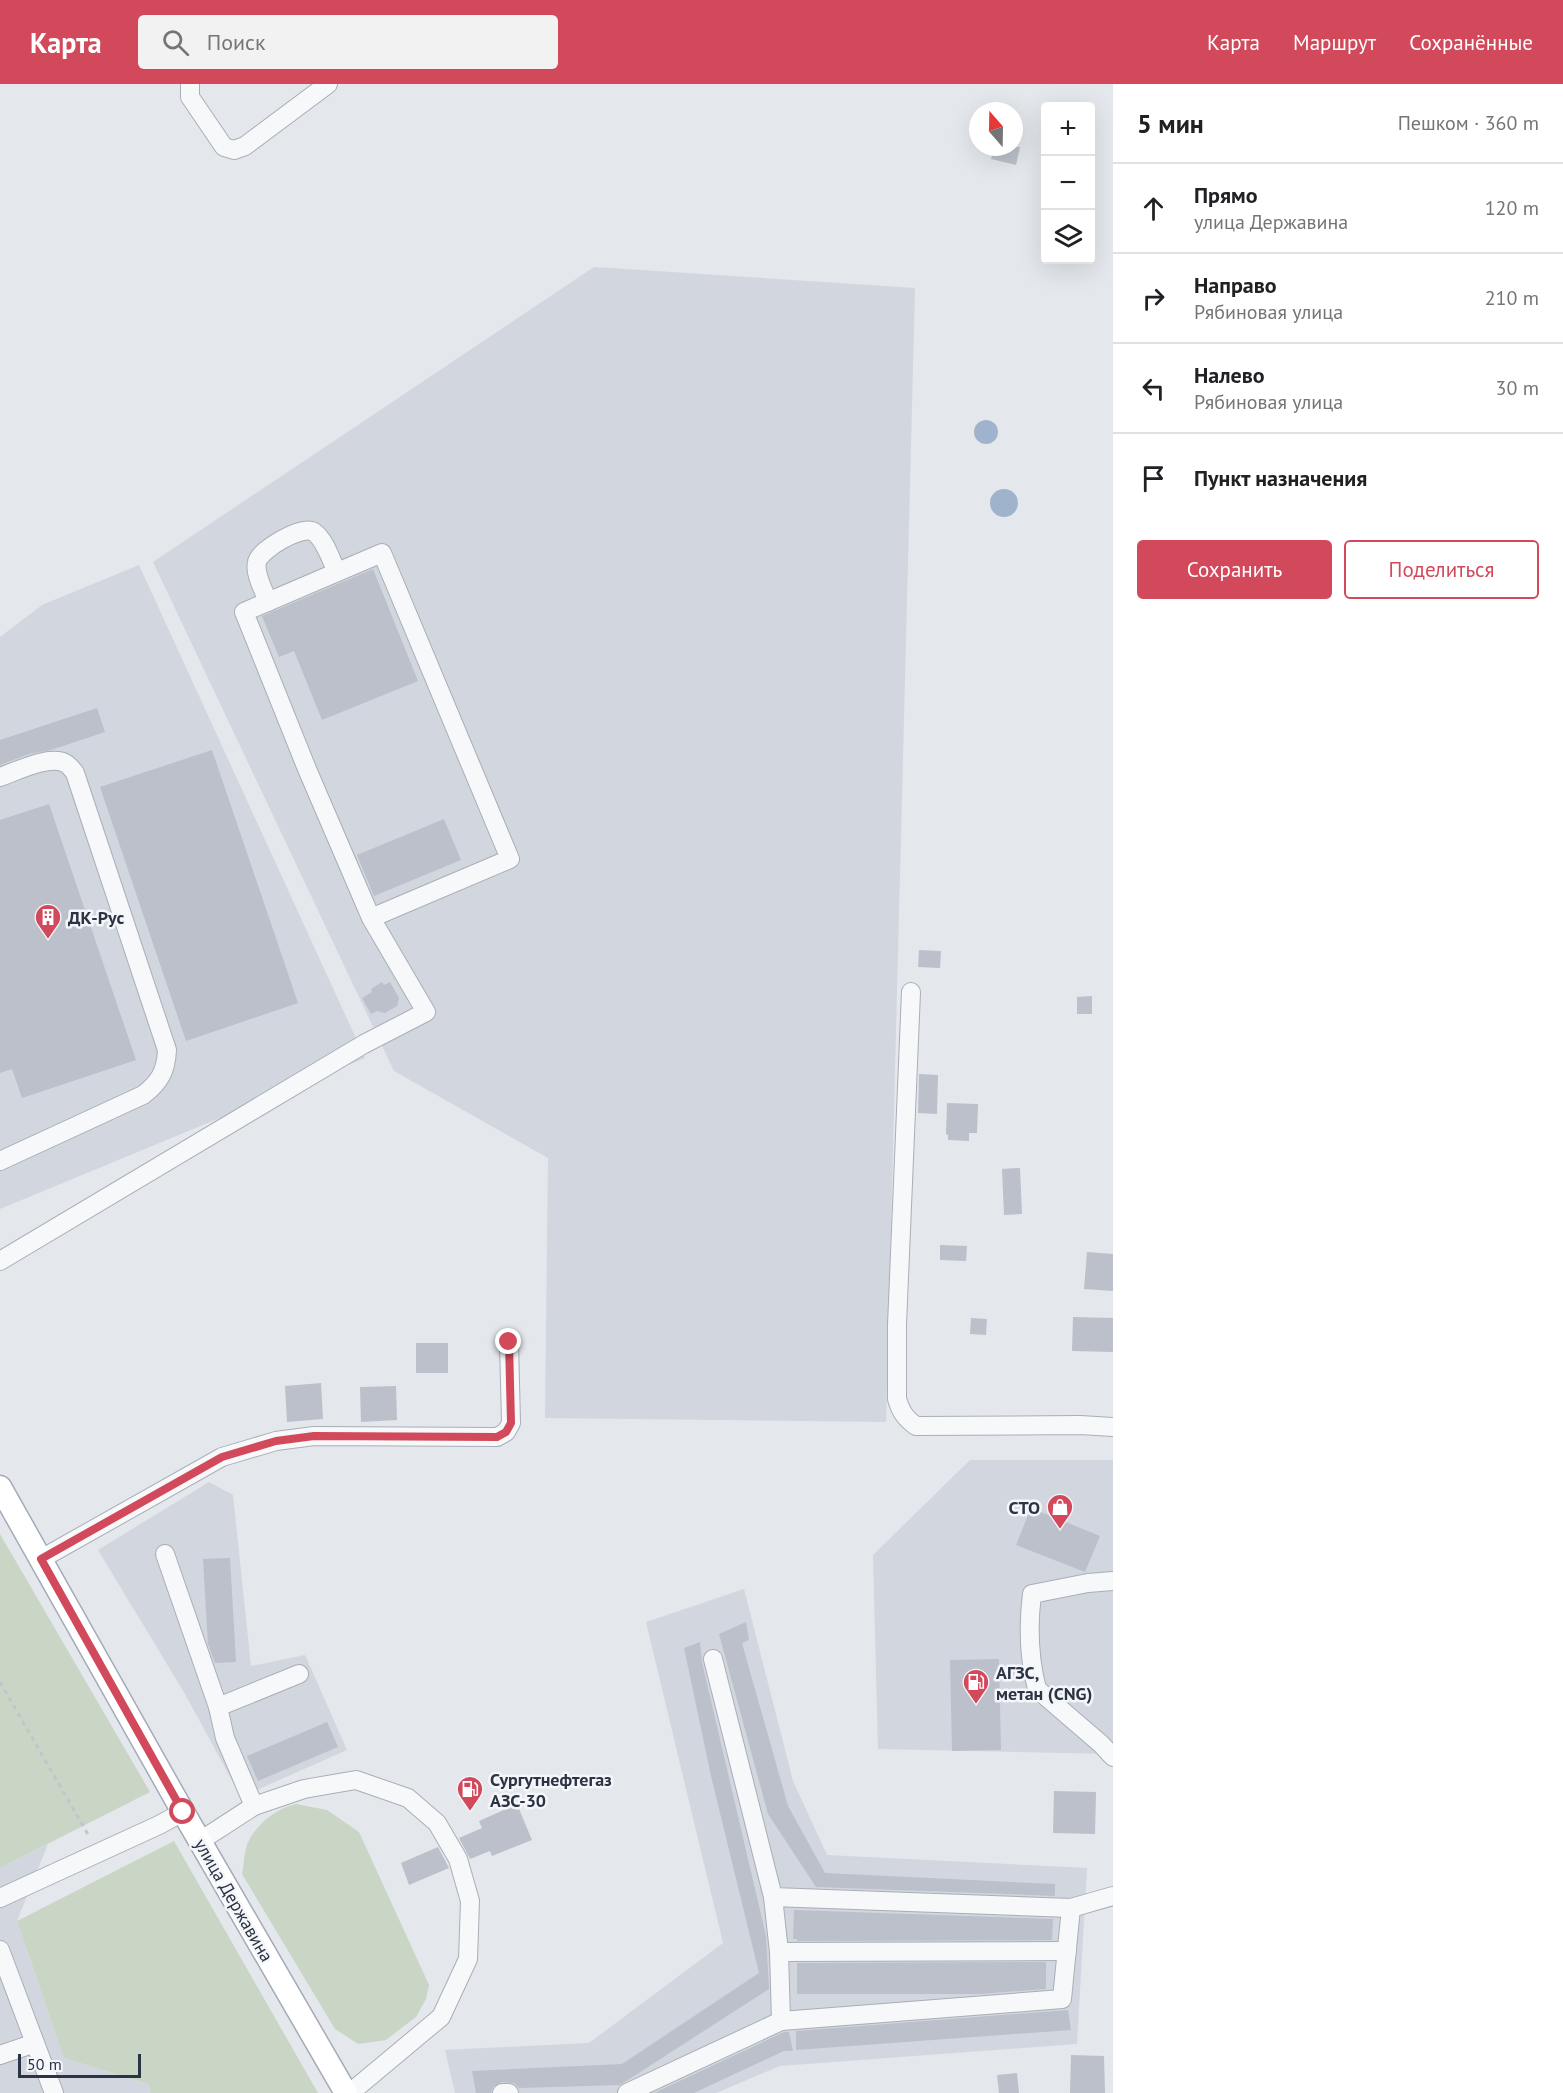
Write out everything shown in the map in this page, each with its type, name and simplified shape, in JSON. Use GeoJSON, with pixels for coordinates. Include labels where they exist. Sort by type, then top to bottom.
{"type":"FeatureCollection","features":[{"type":"Feature","properties":{"kind":"main road","name":"улица Державина"},"geometry":{"type":"LineString","coordinates":[[0,1487],[183,1812],[348,2093]]}},
{"type":"Feature","properties":{"kind":"street"},"geometry":{"type":"LineString","coordinates":[[190,84],[190,97],[224,147],[234,150],[245,146],[328,84]]}},
{"type":"Feature","properties":{"kind":"street"},"geometry":{"type":"LineString","coordinates":[[268,602],[256,569],[257,560],[261,553],[300,530],[308,529],[320,538],[337,572]]}},
{"type":"Feature","properties":{"kind":"street"},"geometry":{"type":"LineString","coordinates":[[0,1261],[364,1044],[426,1012],[371,918],[307,769],[244,612],[382,554],[510,859],[371,918]]}},
{"type":"Feature","properties":{"kind":"street"},"geometry":{"type":"LineString","coordinates":[[0,777],[47,760],[68,764],[75,773],[167,1050],[166,1067],[162,1076],[157,1084],[143,1095],[0,1161]]}},
{"type":"Feature","properties":{"kind":"street"},"geometry":{"type":"LineString","coordinates":[[911,992],[897,1325],[897,1399],[901,1410],[906,1419],[916,1425],[1113,1427]]}},
{"type":"Feature","properties":{"kind":"street"},"geometry":{"type":"LineString","coordinates":[[41,1559],[222,1457],[276,1441],[314,1436],[497,1437],[506,1432],[511,1423],[509,1342]]}},
{"type":"Feature","properties":{"kind":"street"},"geometry":{"type":"LineString","coordinates":[[165,1554],[218,1707],[225,1738],[254,1806]]}},
{"type":"Feature","properties":{"kind":"street"},"geometry":{"type":"LineString","coordinates":[[1113,1581],[1088,1583],[1032,1594],[1028,1620],[1037,1689],[1113,1757]]}},
{"type":"Feature","properties":{"kind":"street"},"geometry":{"type":"LineString","coordinates":[[713,1659],[773,1897],[779,1952],[781,2021]]}},
{"type":"Feature","properties":{"kind":"street"},"geometry":{"type":"LineString","coordinates":[[218,1707],[299,1674]]}},
{"type":"Feature","properties":{"kind":"street"},"geometry":{"type":"LineString","coordinates":[[200,1840],[254,1806],[304,1789],[356,1780],[408,1798],[437,1824],[459,1858],[470,1901],[468,1959],[450,1998],[441,2017],[348,2093]]}},
{"type":"Feature","properties":{"kind":"street"},"geometry":{"type":"LineString","coordinates":[[0,1898],[183,1812]]}},
{"type":"Feature","properties":{"kind":"street"},"geometry":{"type":"LineString","coordinates":[[773,1897],[1071,1908],[1113,1896]]}},
{"type":"Feature","properties":{"kind":"street"},"geometry":{"type":"LineString","coordinates":[[627,2093],[781,2021],[1062,1999],[1071,1908]]}},
{"type":"Feature","properties":{"kind":"street"},"geometry":{"type":"LineString","coordinates":[[0,1950],[54,2093]]}},
{"type":"Feature","properties":{"kind":"street"},"geometry":{"type":"LineString","coordinates":[[779,1952],[1067,1951]]}},
{"type":"Feature","properties":{"kind":"street"},"geometry":{"type":"LineString","coordinates":[[0,2055],[35,2043]]}},
{"type":"Feature","properties":{"kind":"street"},"geometry":{"type":"LineString","coordinates":[[502,2093],[509,2093]]}},
{"type":"Feature","properties":{"kind":"path"},"geometry":{"type":"LineString","coordinates":[[0,1682],[98,1852]]}},
{"type":"Feature","properties":{"kind":"shaded area"},"geometry":{"type":"Polygon","coordinates":[[[594,267],[915,288],[886,1422],[545,1418],[548,1158],[394,1071],[153,562],[594,267]]]}},
{"type":"Feature","properties":{"kind":"shaded area"},"geometry":{"type":"Polygon","coordinates":[[[139,565],[365,1058],[0,1209],[0,637],[42,605],[139,565]]]}},
{"type":"Feature","properties":{"kind":"shaded area"},"geometry":{"type":"Polygon","coordinates":[[[970,1460],[1113,1460],[1113,1754],[878,1749],[873,1555],[970,1460]]]}},
{"type":"Feature","properties":{"kind":"shaded area"},"geometry":{"type":"Polygon","coordinates":[[[209,1482],[233,1495],[251,1666],[305,1655],[347,1750],[241,1797],[185,1694],[98,1550],[209,1482]]]}},
{"type":"Feature","properties":{"kind":"shaded area"},"geometry":{"type":"Polygon","coordinates":[[[744,1589],[793,1781],[827,1855],[1087,1868],[1077,2044],[780,2066],[716,2093],[455,2093],[445,2050],[589,2043],[723,1943],[646,1622],[744,1589]]]}},
{"type":"Feature","properties":{"kind":"shaded area"},"geometry":{"type":"Polygon","coordinates":[[[48,1844],[17,1921],[64,2058],[148,2084],[151,2093],[0,2093],[0,1868],[48,1844]]]}},
{"type":"Feature","properties":{"kind":"green space"},"geometry":{"type":"Polygon","coordinates":[[[0,1534],[150,1792],[0,1868],[0,1534]]]}},
{"type":"Feature","properties":{"kind":"green space"},"geometry":{"type":"Polygon","coordinates":[[[296,1804],[327,1810],[359,1832],[429,1985],[426,1999],[416,2017],[386,2040],[358,2044],[335,2029],[242,1874],[247,1845],[255,1831],[281,1809],[296,1804]]]}},
{"type":"Feature","properties":{"kind":"green space"},"geometry":{"type":"Polygon","coordinates":[[[174,1841],[318,2093],[151,2093],[148,2084],[64,2058],[17,1921],[174,1841]]]}},
{"type":"Feature","properties":{"kind":"water"},"geometry":{"type":"Polygon","coordinates":[[[986,420],[994,424],[998,432],[994,440],[986,444],[978,440],[974,432],[978,424],[986,420]]]}},
{"type":"Feature","properties":{"kind":"water"},"geometry":{"type":"Polygon","coordinates":[[[1004,489],[1014,493],[1018,503],[1014,513],[1004,517],[994,513],[990,503],[994,493],[1004,489]]]}},
{"type":"Feature","properties":{"kind":"building"},"geometry":{"type":"Polygon","coordinates":[[[992,156],[1018,156],[1016,165],[991,159],[992,156]]]}},
{"type":"Feature","properties":{"kind":"building"},"geometry":{"type":"Polygon","coordinates":[[[373,569],[418,681],[322,720],[294,651],[279,657],[262,616],[373,569]]]}},
{"type":"Feature","properties":{"kind":"building"},"geometry":{"type":"Polygon","coordinates":[[[97,708],[105,732],[0,765],[0,740],[97,708]]]}},
{"type":"Feature","properties":{"kind":"building"},"geometry":{"type":"Polygon","coordinates":[[[212,750],[298,1003],[186,1041],[100,787],[212,750]]]}},
{"type":"Feature","properties":{"kind":"building","name":"ДК-Рус"},"geometry":{"type":"Polygon","coordinates":[[[49,804],[136,1060],[22,1098],[12,1069],[0,1073],[0,820],[49,804]]]}},
{"type":"Feature","properties":{"kind":"building"},"geometry":{"type":"Polygon","coordinates":[[[444,819],[461,860],[374,896],[357,855],[444,819]]]}},
{"type":"Feature","properties":{"kind":"building"},"geometry":{"type":"Polygon","coordinates":[[[919,950],[941,951],[940,968],[918,967],[919,950]]]}},
{"type":"Feature","properties":{"kind":"building"},"geometry":{"type":"Polygon","coordinates":[[[382,982],[384,985],[390,982],[399,998],[397,1006],[385,1013],[377,1011],[371,1014],[362,998],[382,982]]]}},
{"type":"Feature","properties":{"kind":"building"},"geometry":{"type":"Polygon","coordinates":[[[1092,996],[1092,1014],[1077,1014],[1077,997],[1092,996]]]}},
{"type":"Feature","properties":{"kind":"building"},"geometry":{"type":"Polygon","coordinates":[[[919,1074],[938,1075],[937,1114],[918,1113],[919,1074]]]}},
{"type":"Feature","properties":{"kind":"building"},"geometry":{"type":"Polygon","coordinates":[[[947,1103],[978,1104],[977,1133],[969,1133],[969,1141],[948,1140],[946,1134],[947,1103]]]}},
{"type":"Feature","properties":{"kind":"building"},"geometry":{"type":"Polygon","coordinates":[[[1020,1168],[1022,1214],[1004,1215],[1002,1169],[1020,1168]]]}},
{"type":"Feature","properties":{"kind":"building"},"geometry":{"type":"Polygon","coordinates":[[[940,1245],[967,1246],[966,1261],[940,1260],[940,1245]]]}},
{"type":"Feature","properties":{"kind":"building"},"geometry":{"type":"Polygon","coordinates":[[[1087,1252],[1113,1254],[1113,1291],[1084,1289],[1087,1252]]]}},
{"type":"Feature","properties":{"kind":"building"},"geometry":{"type":"Polygon","coordinates":[[[1073,1317],[1113,1318],[1113,1352],[1072,1351],[1073,1317]]]}},
{"type":"Feature","properties":{"kind":"building"},"geometry":{"type":"Polygon","coordinates":[[[971,1318],[987,1319],[986,1335],[970,1334],[971,1318]]]}},
{"type":"Feature","properties":{"kind":"building"},"geometry":{"type":"Polygon","coordinates":[[[416,1343],[448,1343],[448,1373],[416,1373],[416,1343]]]}},
{"type":"Feature","properties":{"kind":"building"},"geometry":{"type":"Polygon","coordinates":[[[321,1383],[323,1419],[287,1422],[285,1386],[321,1383]]]}},
{"type":"Feature","properties":{"kind":"building"},"geometry":{"type":"Polygon","coordinates":[[[396,1386],[397,1420],[361,1422],[360,1387],[396,1386]]]}},
{"type":"Feature","properties":{"kind":"building"},"geometry":{"type":"Polygon","coordinates":[[[1031,1508],[1100,1536],[1085,1572],[1016,1545],[1031,1508]]]}},
{"type":"Feature","properties":{"kind":"building"},"geometry":{"type":"Polygon","coordinates":[[[230,1558],[236,1662],[215,1663],[208,1644],[203,1559],[230,1558]]]}},
{"type":"Feature","properties":{"kind":"building"},"geometry":{"type":"Polygon","coordinates":[[[746,1622],[749,1640],[742,1643],[788,1806],[825,1873],[1055,1884],[1055,1896],[816,1887],[768,1814],[719,1634],[746,1622]]]}},
{"type":"Feature","properties":{"kind":"building"},"geometry":{"type":"Polygon","coordinates":[[[700,1642],[702,1662],[766,1936],[769,1989],[620,2085],[519,2088],[514,2083],[502,2082],[493,2087],[491,2093],[476,2093],[472,2071],[622,2064],[759,1973],[711,1776],[684,1648],[700,1642]]]}},
{"type":"Feature","properties":{"kind":"building","name":"АГЗС, метан (CNG)"},"geometry":{"type":"Polygon","coordinates":[[[999,1659],[1001,1750],[952,1751],[950,1660],[999,1659]]]}},
{"type":"Feature","properties":{"kind":"building"},"geometry":{"type":"Polygon","coordinates":[[[327,1722],[338,1747],[258,1781],[247,1756],[327,1722]]]}},
{"type":"Feature","properties":{"kind":"building"},"geometry":{"type":"Polygon","coordinates":[[[1054,1791],[1096,1792],[1095,1834],[1053,1833],[1054,1791]]]}},
{"type":"Feature","properties":{"kind":"building"},"geometry":{"type":"Polygon","coordinates":[[[517,1804],[532,1840],[492,1856],[490,1851],[470,1859],[459,1838],[482,1828],[479,1821],[517,1804]]]}},
{"type":"Feature","properties":{"kind":"building"},"geometry":{"type":"Polygon","coordinates":[[[438,1847],[449,1868],[409,1885],[401,1863],[438,1847]]]}},
{"type":"Feature","properties":{"kind":"building"},"geometry":{"type":"Polygon","coordinates":[[[794,1910],[1053,1919],[1052,1940],[797,1941],[793,1939],[794,1910]]]}},
{"type":"Feature","properties":{"kind":"building"},"geometry":{"type":"Polygon","coordinates":[[[1046,1962],[1046,1989],[980,1994],[797,1994],[797,1963],[1046,1962]]]}},
{"type":"Feature","properties":{"kind":"building"},"geometry":{"type":"Polygon","coordinates":[[[1068,2010],[1071,2030],[796,2050],[796,2031],[1068,2010]]]}},
{"type":"Feature","properties":{"kind":"building"},"geometry":{"type":"Polygon","coordinates":[[[784,2032],[789,2032],[793,2051],[784,2051],[694,2093],[654,2093],[784,2032]]]}},
{"type":"Feature","properties":{"kind":"building"},"geometry":{"type":"Polygon","coordinates":[[[1071,2055],[1104,2056],[1105,2093],[1070,2093],[1071,2055]]]}},
{"type":"Feature","properties":{"kind":"building"},"geometry":{"type":"Polygon","coordinates":[[[1017,2073],[1019,2093],[999,2093],[997,2075],[1017,2073]]]}},
{"type":"Feature","properties":{"kind":"place","name":"ДК-Рус"},"geometry":{"type":"Point","coordinates":[48,940]}},
{"type":"Feature","properties":{"kind":"place","name":"СТО"},"geometry":{"type":"Point","coordinates":[1060,1530]}},
{"type":"Feature","properties":{"kind":"place","name":"АГЗС, метан (CNG)"},"geometry":{"type":"Point","coordinates":[976,1705]}},
{"type":"Feature","properties":{"kind":"place","name":"Сургутнефтегаз АЗС-30"},"geometry":{"type":"Point","coordinates":[470,1812]}},
{"type":"Feature","properties":{"kind":"route"},"geometry":{"type":"LineString","coordinates":[[183,1812],[41,1559],[222,1457],[276,1441],[314,1436],[497,1437],[506,1432],[511,1423],[509,1342]]}}]}
